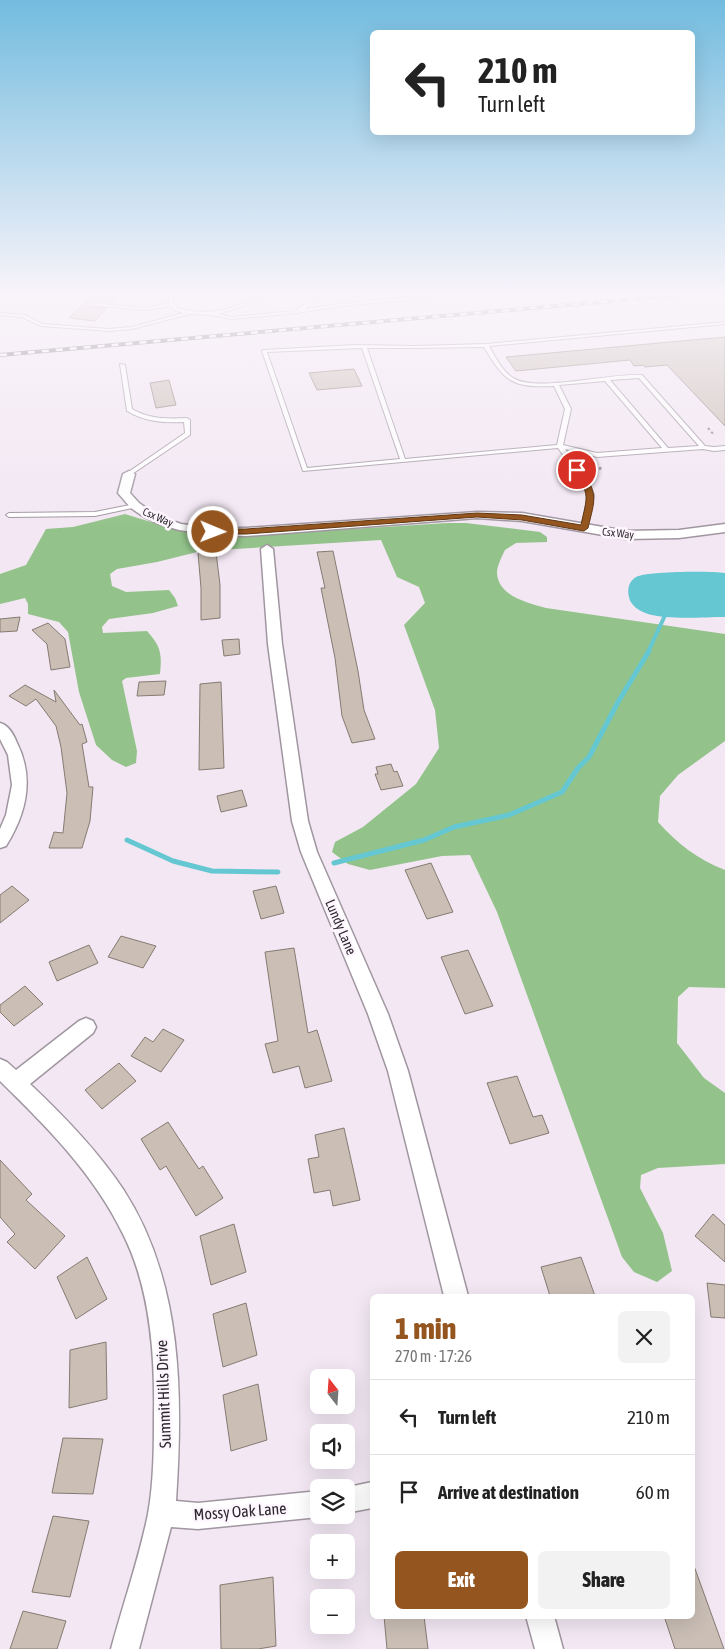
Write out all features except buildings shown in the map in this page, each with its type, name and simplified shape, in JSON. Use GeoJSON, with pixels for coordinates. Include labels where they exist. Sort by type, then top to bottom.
{"type":"FeatureCollection","features":[{"type":"Feature","properties":{"kind":"street","name":"Csx Way"},"geometry":{"type":"LineString","coordinates":[[129,474],[124,493],[135,506],[164,522],[213,532],[255,531],[477,515],[522,517],[626,535],[648,536],[725,528]]}},
{"type":"Feature","properties":{"kind":"street","name":"Lundy Lane"},"geometry":{"type":"LineString","coordinates":[[267,550],[275,644],[300,821],[309,852],[378,1014],[398,1071],[455,1294]]}},
{"type":"Feature","properties":{"kind":"street"},"geometry":{"type":"LineString","coordinates":[[0,728],[9,740],[15,757],[19,794],[12,824],[0,842]]}},
{"type":"Feature","properties":{"kind":"street"},"geometry":{"type":"LineString","coordinates":[[8,1076],[86,1027]]}},
{"type":"Feature","properties":{"kind":"street","name":"Summit Hills Drive"},"geometry":{"type":"LineString","coordinates":[[8,1076],[94,1168],[115,1196],[136,1236],[148,1270],[161,1326],[166,1378],[167,1435],[161,1513],[125,1649]]}},
{"type":"Feature","properties":{"kind":"street"},"geometry":{"type":"LineString","coordinates":[[355,1498],[370,1495]]}},
{"type":"Feature","properties":{"kind":"street","name":"Mossy Oak Lane"},"geometry":{"type":"LineString","coordinates":[[161,1513],[198,1516],[310,1505]]}},
{"type":"Feature","properties":{"kind":"street"},"geometry":{"type":"LineString","coordinates":[[541,1619],[549,1649]]}},
{"type":"Feature","properties":{"kind":"lane"},"geometry":{"type":"LineString","coordinates":[[123,372],[129,410],[139,417],[161,421],[187,420],[188,434],[144,462],[129,474]]}},
{"type":"Feature","properties":{"kind":"lane"},"geometry":{"type":"LineString","coordinates":[[271,372],[305,470],[560,446],[597,455],[703,447],[725,448]]}},
{"type":"Feature","properties":{"kind":"lane"},"geometry":{"type":"LineString","coordinates":[[373,372],[403,461]]}},
{"type":"Feature","properties":{"kind":"lane"},"geometry":{"type":"LineString","coordinates":[[504,372],[510,379],[528,386],[640,376],[703,447]]}},
{"type":"Feature","properties":{"kind":"lane"},"geometry":{"type":"LineString","coordinates":[[606,379],[667,450]]}},
{"type":"Feature","properties":{"kind":"lane"},"geometry":{"type":"LineString","coordinates":[[556,384],[568,409],[560,446],[587,484],[592,495],[584,528]]}},
{"type":"Feature","properties":{"kind":"lane"},"geometry":{"type":"LineString","coordinates":[[9,515],[96,514],[135,506]]}},
{"type":"Feature","properties":{"kind":"path"},"geometry":{"type":"LineString","coordinates":[[708,428],[714,435]]}},
{"type":"Feature","properties":{"kind":"path"},"geometry":{"type":"LineString","coordinates":[[594,469],[603,468]]}},
{"type":"Feature","properties":{"kind":"green space"},"geometry":{"type":"Polygon","coordinates":[[[125,514],[180,531],[213,536],[447,523],[466,523],[540,532],[547,537],[547,542],[516,543],[505,550],[500,561],[497,573],[499,581],[508,593],[515,597],[546,608],[725,634],[725,741],[678,775],[660,796],[658,822],[688,850],[725,870],[725,988],[689,987],[678,997],[677,1043],[704,1078],[725,1093],[725,1164],[658,1168],[641,1175],[640,1188],[663,1233],[672,1271],[657,1282],[634,1272],[622,1257],[497,912],[470,855],[442,856],[370,870],[348,864],[332,852],[335,842],[363,827],[416,784],[439,748],[435,710],[404,625],[425,603],[419,587],[397,577],[381,540],[201,551],[157,562],[117,569],[110,574],[112,586],[126,592],[169,590],[178,606],[153,613],[109,619],[102,627],[103,633],[147,631],[160,651],[160,674],[126,678],[122,681],[137,751],[136,763],[126,767],[112,760],[96,745],[79,692],[68,632],[59,622],[28,614],[28,604],[25,598],[0,604],[0,574],[26,565],[46,529],[73,527],[125,514]]]}},
{"type":"Feature","properties":{"kind":"water"},"geometry":{"type":"Polygon","coordinates":[[[680,572],[725,573],[725,617],[675,618],[656,616],[638,609],[630,600],[628,591],[630,583],[636,577],[643,575],[680,572]]]}},
{"type":"Feature","properties":{"kind":"waterway"},"geometry":{"type":"LineString","coordinates":[[648,652],[667,611]]}},
{"type":"Feature","properties":{"kind":"waterway"},"geometry":{"type":"LineString","coordinates":[[334,863],[424,840],[454,827],[509,815],[562,792],[578,768],[589,757],[618,702],[649,651]]}},
{"type":"Feature","properties":{"kind":"waterway"},"geometry":{"type":"LineString","coordinates":[[127,840],[173,861],[212,871],[278,872]]}},
{"type":"Feature","properties":{"kind":"route"},"geometry":{"type":"LineString","coordinates":[[213,532],[246,532],[477,515],[522,517],[584,528],[592,495],[577,470]]}}]}
